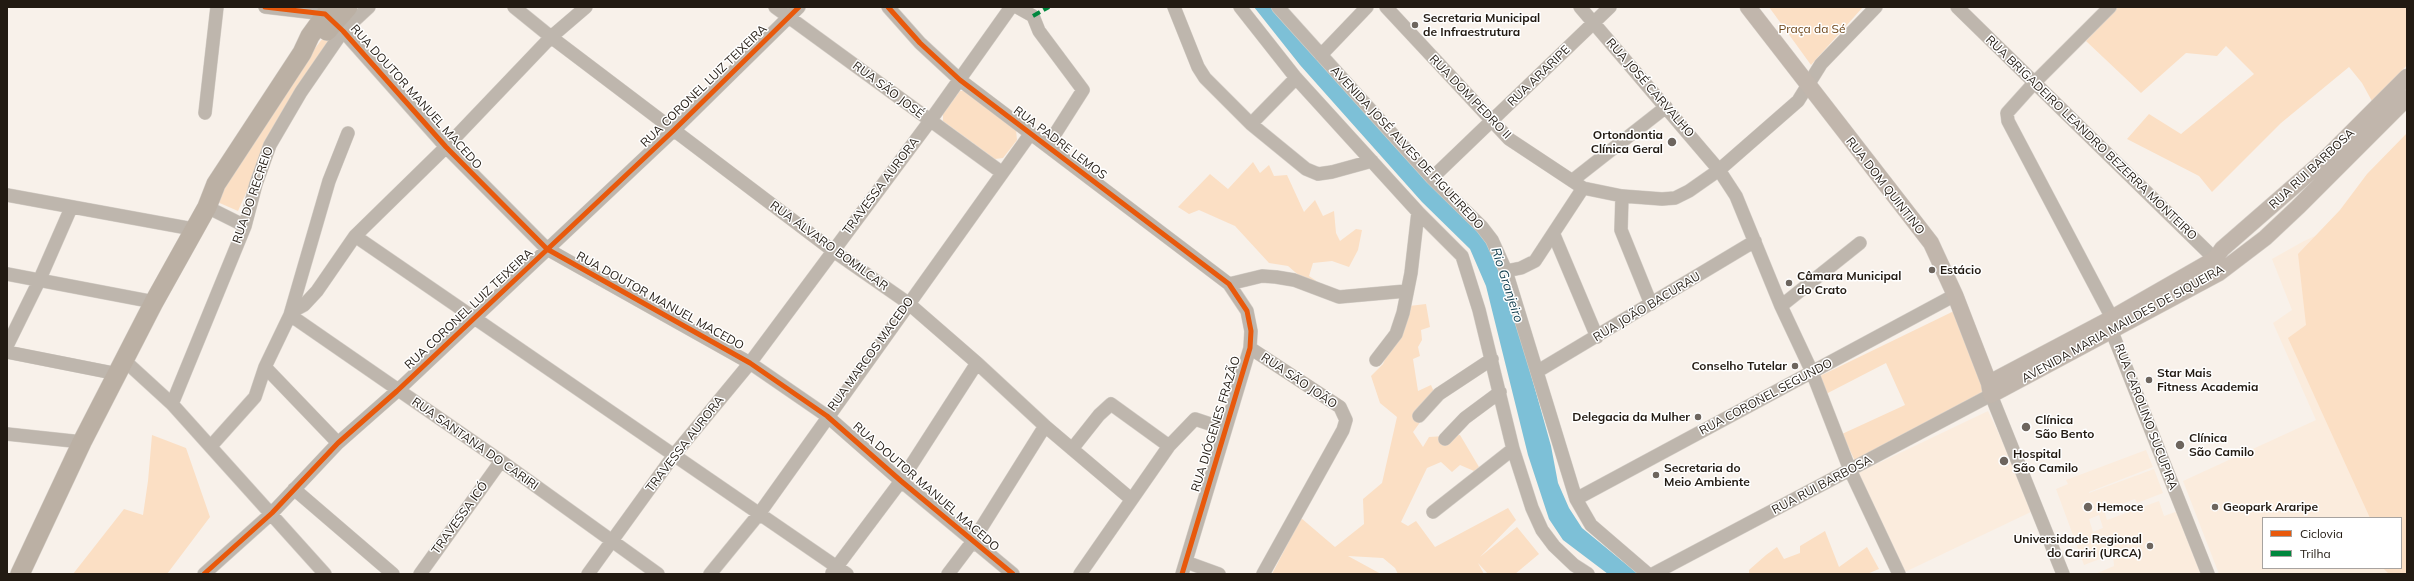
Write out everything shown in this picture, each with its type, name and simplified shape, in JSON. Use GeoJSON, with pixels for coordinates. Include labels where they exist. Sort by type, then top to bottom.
{"type":"FeatureCollection","features":[{"type":"Feature","properties":{"kind":"highway"},"geometry":{"type":"LineString","coordinates":[[20,574],[82,442],[154,302],[207,206],[216,184],[302,53],[310,36],[348,7]]}},
{"type":"Feature","properties":{"kind":"main road","name":"RUA DOM QUINTINO"},"geometry":{"type":"LineString","coordinates":[[1748,7],[1931,244],[1955,294],[1990,389]]}},
{"type":"Feature","properties":{"kind":"main road","name":"RUA RUI BARBOSA"},"geometry":{"type":"LineString","coordinates":[[2217,266],[2222,250],[2323,161],[2407,77]]}},
{"type":"Feature","properties":{"kind":"main road","name":"RUA RUI BARBOSA"},"geometry":{"type":"LineString","coordinates":[[2340,167],[2407,98]]}},
{"type":"Feature","properties":{"kind":"main road","name":"AVENIDA MARIA MAILDES DE SIQUEIRA"},"geometry":{"type":"LineString","coordinates":[[1990,389],[2112,325],[2264,238],[2340,167]]}},
{"type":"Feature","properties":{"kind":"street"},"geometry":{"type":"LineString","coordinates":[[206,113],[217,7]]}},
{"type":"Feature","properties":{"kind":"street"},"geometry":{"type":"LineString","coordinates":[[265,7],[333,19]]}},
{"type":"Feature","properties":{"kind":"street","name":"RUA DO RECREIO"},"geometry":{"type":"LineString","coordinates":[[172,404],[245,226],[256,184],[270,145],[301,92],[333,19],[369,7]]}},
{"type":"Feature","properties":{"kind":"street","name":"RUA ÁLVARO BOMILCAR"},"geometry":{"type":"LineString","coordinates":[[514,7],[551,37],[832,250],[908,303],[977,363],[1045,426],[1131,498]]}},
{"type":"Feature","properties":{"kind":"street"},"geometry":{"type":"LineString","coordinates":[[291,314],[304,305],[317,291],[355,236],[446,147],[551,37],[586,7]]}},
{"type":"Feature","properties":{"kind":"street","name":"RUA SÃO JOSÉ"},"geometry":{"type":"LineString","coordinates":[[775,7],[1001,172]]}},
{"type":"Feature","properties":{"kind":"street","name":"RUA CORONEL LUIZ TEIXEIRA"},"geometry":{"type":"LineString","coordinates":[[204,574],[272,513],[338,443],[397,391],[474,316],[674,130],[799,7]]}},
{"type":"Feature","properties":{"kind":"street","name":"RUA PADRE LEMOS"},"geometry":{"type":"LineString","coordinates":[[888,7],[920,43],[960,80],[1048,145],[1229,284]]}},
{"type":"Feature","properties":{"kind":"street","name":"TRAVESSA AURORA"},"geometry":{"type":"LineString","coordinates":[[588,574],[674,454],[750,363],[832,250],[930,121],[1011,7]]}},
{"type":"Feature","properties":{"kind":"street"},"geometry":{"type":"LineString","coordinates":[[1017,7],[1032,16],[1039,31],[1083,90],[1048,145]]}},
{"type":"Feature","properties":{"kind":"street"},"geometry":{"type":"LineString","coordinates":[[1174,7],[1198,67],[1205,78],[1251,124],[1312,172],[1332,172],[1372,161]]}},
{"type":"Feature","properties":{"kind":"street"},"geometry":{"type":"LineString","coordinates":[[1240,7],[1296,78],[1418,212],[1462,256],[1477,302],[1513,449],[1532,508],[1542,530],[1554,546],[1574,565],[1588,574]]}},
{"type":"Feature","properties":{"kind":"street","name":"AVENIDA JOSÉ ALVES DE FIGUEIREDO"},"geometry":{"type":"LineString","coordinates":[[1278,7],[1432,178],[1482,227],[1492,240],[1506,271],[1538,371],[1576,500],[1591,525],[1648,574]]}},
{"type":"Feature","properties":{"kind":"street"},"geometry":{"type":"LineString","coordinates":[[1321,55],[1367,7]]}},
{"type":"Feature","properties":{"kind":"street","name":"RUA DOM PEDRO II"},"geometry":{"type":"LineString","coordinates":[[1386,7],[1509,140],[1573,180],[1583,188]]}},
{"type":"Feature","properties":{"kind":"street","name":"RUA JOSÉ CARVALHO"},"geometry":{"type":"LineString","coordinates":[[1580,7],[1719,170],[1736,196],[1781,306],[1812,372],[1850,470],[1899,574]]}},
{"type":"Feature","properties":{"kind":"street","name":"RUA ARARIPE"},"geometry":{"type":"LineString","coordinates":[[1432,178],[1610,7]]}},
{"type":"Feature","properties":{"kind":"street"},"geometry":{"type":"LineString","coordinates":[[1506,271],[1521,268],[1535,261],[1583,188],[1622,196],[1662,199],[1675,198],[1719,170],[1798,101],[1809,86],[1821,64],[1876,7]]}},
{"type":"Feature","properties":{"kind":"street","name":"RUA BRIGADEIRO LEANDRO BEZERRA MONTEIRO"},"geometry":{"type":"LineString","coordinates":[[1957,7],[2217,266]]}},
{"type":"Feature","properties":{"kind":"street"},"geometry":{"type":"LineString","coordinates":[[2034,83],[2110,7]]}},
{"type":"Feature","properties":{"kind":"street","name":"RUA DOUTOR MANUEL MACEDO"},"geometry":{"type":"LineString","coordinates":[[333,19],[446,147],[547,249],[750,363],[827,416],[901,481],[1013,574]]}},
{"type":"Feature","properties":{"kind":"street"},"geometry":{"type":"LineString","coordinates":[[1251,124],[1296,78]]}},
{"type":"Feature","properties":{"kind":"street","name":"RUA CAROLINO SUCUPIRA"},"geometry":{"type":"LineString","coordinates":[[2034,83],[2008,113],[2010,126],[2112,325],[2208,574]]}},
{"type":"Feature","properties":{"kind":"street"},"geometry":{"type":"LineString","coordinates":[[1573,180],[1666,107]]}},
{"type":"Feature","properties":{"kind":"street"},"geometry":{"type":"LineString","coordinates":[[211,446],[255,397],[265,367],[291,314],[329,181],[348,133]]}},
{"type":"Feature","properties":{"kind":"street","name":"RUA MARCOS MACEDO"},"geometry":{"type":"LineString","coordinates":[[710,574],[759,514],[1001,172],[1031,133]]}},
{"type":"Feature","properties":{"kind":"street"},"geometry":{"type":"LineString","coordinates":[[7,195],[70,208],[193,229]]}},
{"type":"Feature","properties":{"kind":"street"},"geometry":{"type":"LineString","coordinates":[[1622,196],[1621,230],[1651,304]]}},
{"type":"Feature","properties":{"kind":"street"},"geometry":{"type":"LineString","coordinates":[[207,206],[245,226]]}},
{"type":"Feature","properties":{"kind":"street"},"geometry":{"type":"LineString","coordinates":[[7,346],[39,281],[70,208]]}},
{"type":"Feature","properties":{"kind":"street"},"geometry":{"type":"LineString","coordinates":[[1376,360],[1396,334],[1403,313],[1406,291],[1411,273],[1418,212]]}},
{"type":"Feature","properties":{"kind":"street"},"geometry":{"type":"LineString","coordinates":[[1554,234],[1597,337]]}},
{"type":"Feature","properties":{"kind":"street"},"geometry":{"type":"LineString","coordinates":[[355,236],[674,454],[838,572],[901,481],[977,363]]}},
{"type":"Feature","properties":{"kind":"street","name":"RUA JOÃO BACURAU"},"geometry":{"type":"LineString","coordinates":[[1538,371],[1755,241]]}},
{"type":"Feature","properties":{"kind":"street"},"geometry":{"type":"LineString","coordinates":[[1781,306],[1860,243]]}},
{"type":"Feature","properties":{"kind":"street"},"geometry":{"type":"LineString","coordinates":[[7,274],[154,302]]}},
{"type":"Feature","properties":{"kind":"street"},"geometry":{"type":"LineString","coordinates":[[1229,284],[1262,276],[1276,277],[1294,280],[1338,298],[1406,291]]}},
{"type":"Feature","properties":{"kind":"street","name":"RUA DIÓGENES FRAZÃO"},"geometry":{"type":"LineString","coordinates":[[1184,568],[1250,348],[1251,319],[1229,284]]}},
{"type":"Feature","properties":{"kind":"street","name":"RUA CORONEL SEGUNDO"},"geometry":{"type":"LineString","coordinates":[[1576,500],[1955,294]]}},
{"type":"Feature","properties":{"kind":"street","name":"RUA SANTANA DO CARIRI"},"geometry":{"type":"LineString","coordinates":[[291,314],[397,391],[501,461],[658,574]]}},
{"type":"Feature","properties":{"kind":"street","name":"RUA SÃO JOÃO"},"geometry":{"type":"LineString","coordinates":[[1250,348],[1336,405],[1346,416],[1343,430],[1263,574]]}},
{"type":"Feature","properties":{"kind":"street"},"geometry":{"type":"LineString","coordinates":[[7,352],[121,367],[172,404],[272,513],[325,574]]}},
{"type":"Feature","properties":{"kind":"street"},"geometry":{"type":"LineString","coordinates":[[1419,416],[1439,394],[1492,359]]}},
{"type":"Feature","properties":{"kind":"street"},"geometry":{"type":"LineString","coordinates":[[265,367],[338,443]]}},
{"type":"Feature","properties":{"kind":"street"},"geometry":{"type":"LineString","coordinates":[[1990,389],[2063,574]]}},
{"type":"Feature","properties":{"kind":"street","name":"RUA RUI BARBOSA"},"geometry":{"type":"LineString","coordinates":[[1653,574],[1850,470],[1990,389]]}},
{"type":"Feature","properties":{"kind":"street"},"geometry":{"type":"LineString","coordinates":[[1445,438],[1465,418],[1500,392]]}},
{"type":"Feature","properties":{"kind":"street"},"geometry":{"type":"LineString","coordinates":[[1072,449],[1105,407],[1111,404],[1169,446]]}},
{"type":"Feature","properties":{"kind":"street"},"geometry":{"type":"LineString","coordinates":[[1080,574],[1131,498],[1169,446],[1194,419],[1225,429]]}},
{"type":"Feature","properties":{"kind":"street"},"geometry":{"type":"LineString","coordinates":[[948,574],[973,541],[1045,426]]}},
{"type":"Feature","properties":{"kind":"street"},"geometry":{"type":"LineString","coordinates":[[7,434],[82,442]]}},
{"type":"Feature","properties":{"kind":"street"},"geometry":{"type":"LineString","coordinates":[[1433,512],[1513,449]]}},
{"type":"Feature","properties":{"kind":"street","name":"TRAVESSA ICÓ"},"geometry":{"type":"LineString","coordinates":[[420,574],[501,461]]}},
{"type":"Feature","properties":{"kind":"street"},"geometry":{"type":"LineString","coordinates":[[294,489],[393,574]]}},
{"type":"Feature","properties":{"kind":"street"},"geometry":{"type":"LineString","coordinates":[[1184,568],[1219,574]]}},
{"type":"Feature","properties":{"kind":"shaded area"},"geometry":{"type":"Polygon","coordinates":[[[2407,194],[2407,574],[2219,574],[2183,481],[2316,420],[2273,323],[2292,310],[2272,259],[2304,241],[2407,194]]]}},
{"type":"Feature","properties":{"kind":"shaded area"},"geometry":{"type":"Polygon","coordinates":[[[1988,411],[2035,510],[1905,572],[1858,473],[1988,411]]]}},
{"type":"Feature","properties":{"kind":"shaded area"},"geometry":{"type":"Polygon","coordinates":[[[2146,450],[2153,467],[2089,493],[2154,469],[2163,493],[2137,503],[2135,499],[2104,510],[2107,520],[2159,501],[2164,516],[2178,511],[2201,574],[2095,574],[2114,566],[2113,554],[2084,565],[2056,489],[2068,484],[2066,480],[2146,450]],[[2099,515],[2089,519],[2093,532],[2103,528],[2099,515]]]}},
{"type":"Feature","properties":{"kind":"green space","name":"Praça da Sé"},"geometry":{"type":"Polygon","coordinates":[[[1769,7],[1863,7],[1811,65],[1769,7]]]}},
{"type":"Feature","properties":{"kind":"green space"},"geometry":{"type":"Polygon","coordinates":[[[2118,7],[2407,7],[2407,65],[2373,103],[2362,83],[2349,67],[2281,123],[2212,192],[2199,176],[2127,139],[2149,114],[2181,134],[2254,74],[2226,46],[2217,56],[2186,53],[2141,93],[2086,41],[2118,7]]]}},
{"type":"Feature","properties":{"kind":"green space"},"geometry":{"type":"Polygon","coordinates":[[[330,29],[334,34],[283,110],[238,211],[215,201],[302,65],[330,29]]]}},
{"type":"Feature","properties":{"kind":"green space"},"geometry":{"type":"Polygon","coordinates":[[[960,91],[966,91],[1016,130],[1017,140],[1003,158],[995,159],[943,121],[943,114],[960,91]]]}},
{"type":"Feature","properties":{"kind":"green space"},"geometry":{"type":"Polygon","coordinates":[[[2407,133],[2407,574],[2389,574],[2384,569],[2402,569],[2402,517],[2370,517],[2288,338],[2306,325],[2298,254],[2340,210],[2367,174],[2407,133]]]}},
{"type":"Feature","properties":{"kind":"green space"},"geometry":{"type":"Polygon","coordinates":[[[1253,162],[1260,173],[1269,165],[1274,176],[1287,175],[1304,212],[1315,200],[1323,216],[1334,211],[1336,233],[1340,241],[1356,229],[1362,230],[1358,250],[1349,267],[1332,261],[1313,263],[1309,276],[1325,287],[1316,290],[1288,266],[1269,263],[1235,226],[1199,210],[1189,214],[1178,207],[1210,174],[1228,189],[1253,162]]]}},
{"type":"Feature","properties":{"kind":"green space"},"geometry":{"type":"Polygon","coordinates":[[[1426,304],[1430,327],[1421,330],[1422,340],[1418,347],[1420,356],[1413,359],[1418,391],[1431,385],[1437,399],[1413,432],[1423,447],[1429,437],[1460,435],[1479,467],[1474,471],[1460,465],[1452,472],[1441,462],[1427,468],[1401,522],[1408,526],[1416,521],[1435,547],[1508,508],[1516,520],[1480,557],[1517,527],[1539,554],[1515,574],[1488,574],[1478,563],[1484,574],[1398,574],[1395,568],[1383,558],[1348,556],[1381,574],[1272,574],[1301,518],[1335,547],[1364,524],[1363,499],[1382,483],[1397,417],[1380,403],[1371,376],[1383,364],[1408,305],[1426,304]]]}},
{"type":"Feature","properties":{"kind":"green space"},"geometry":{"type":"Polygon","coordinates":[[[1954,311],[1987,393],[1856,463],[1842,434],[1905,405],[1886,363],[1826,394],[1818,377],[1954,311]]]}},
{"type":"Feature","properties":{"kind":"green space"},"geometry":{"type":"Polygon","coordinates":[[[152,435],[186,448],[210,517],[167,574],[73,574],[124,509],[143,515],[152,435]]]}},
{"type":"Feature","properties":{"kind":"green space"},"geometry":{"type":"Polygon","coordinates":[[[1825,531],[1839,567],[1867,547],[1879,569],[1867,574],[1749,574],[1749,570],[1777,547],[1784,559],[1800,553],[1800,546],[1825,531]]]}},
{"type":"Feature","properties":{"kind":"water"},"geometry":{"type":"Polygon","coordinates":[[[1254,7],[1273,7],[1485,237],[1493,250],[1511,303],[1551,446],[1558,483],[1569,508],[1582,528],[1638,574],[1608,574],[1563,540],[1549,519],[1528,455],[1486,286],[1470,249],[1422,202],[1300,65],[1254,7]]]}},
{"type":"Feature","properties":{"kind":"marked path"},"geometry":{"type":"LineString","coordinates":[[1033,16],[1049,7]]}},
{"type":"Feature","properties":{"kind":"cycle path"},"geometry":{"type":"LineString","coordinates":[[265,7],[325,14],[343,31],[446,147],[547,249],[750,363],[827,416],[901,481],[1013,574]]}},
{"type":"Feature","properties":{"kind":"cycle path"},"geometry":{"type":"LineString","coordinates":[[204,574],[272,513],[338,443],[397,391],[674,130],[799,7]]}},
{"type":"Feature","properties":{"kind":"cycle path"},"geometry":{"type":"LineString","coordinates":[[888,7],[920,43],[960,80],[1229,284],[1247,311],[1251,331],[1250,348],[1182,574]]}},
{"type":"Feature","properties":{"kind":"place","name":"Secretaria Municipal de Infraestrutura"},"geometry":{"type":"Point","coordinates":[1415,25]}},
{"type":"Feature","properties":{"kind":"place","name":"Ortondontia Clínica Geral"},"geometry":{"type":"Point","coordinates":[1672,142]}},
{"type":"Feature","properties":{"kind":"place","name":"Estácio"},"geometry":{"type":"Point","coordinates":[1932,270]}},
{"type":"Feature","properties":{"kind":"place","name":"Câmara Municipal do Crato"},"geometry":{"type":"Point","coordinates":[1789,283]}},
{"type":"Feature","properties":{"kind":"place","name":"Conselho Tutelar"},"geometry":{"type":"Point","coordinates":[1795,366]}},
{"type":"Feature","properties":{"kind":"place","name":"Star Mais Fitness Academia"},"geometry":{"type":"Point","coordinates":[2149,380]}},
{"type":"Feature","properties":{"kind":"place","name":"Delegacia da Mulher"},"geometry":{"type":"Point","coordinates":[1698,417]}},
{"type":"Feature","properties":{"kind":"place","name":"Clínica São Bento"},"geometry":{"type":"Point","coordinates":[2026,427]}},
{"type":"Feature","properties":{"kind":"place","name":"Clínica São Camilo"},"geometry":{"type":"Point","coordinates":[2180,445]}},
{"type":"Feature","properties":{"kind":"place","name":"Hospital São Camilo"},"geometry":{"type":"Point","coordinates":[2004,461]}},
{"type":"Feature","properties":{"kind":"place","name":"Secretaria do Meio Ambiente"},"geometry":{"type":"Point","coordinates":[1656,475]}},
{"type":"Feature","properties":{"kind":"place","name":"Hemoce"},"geometry":{"type":"Point","coordinates":[2088,507]}},
{"type":"Feature","properties":{"kind":"place","name":"Geopark Araripe"},"geometry":{"type":"Point","coordinates":[2215,507]}},
{"type":"Feature","properties":{"kind":"place","name":"Universidade Regional do Cariri (URCA)"},"geometry":{"type":"Point","coordinates":[2150,546]}},
{"type":"Feature","properties":{"kind":"water label","name":"Rio Granjeiro"},"geometry":{"type":"Point","coordinates":[1507,285]}}]}
